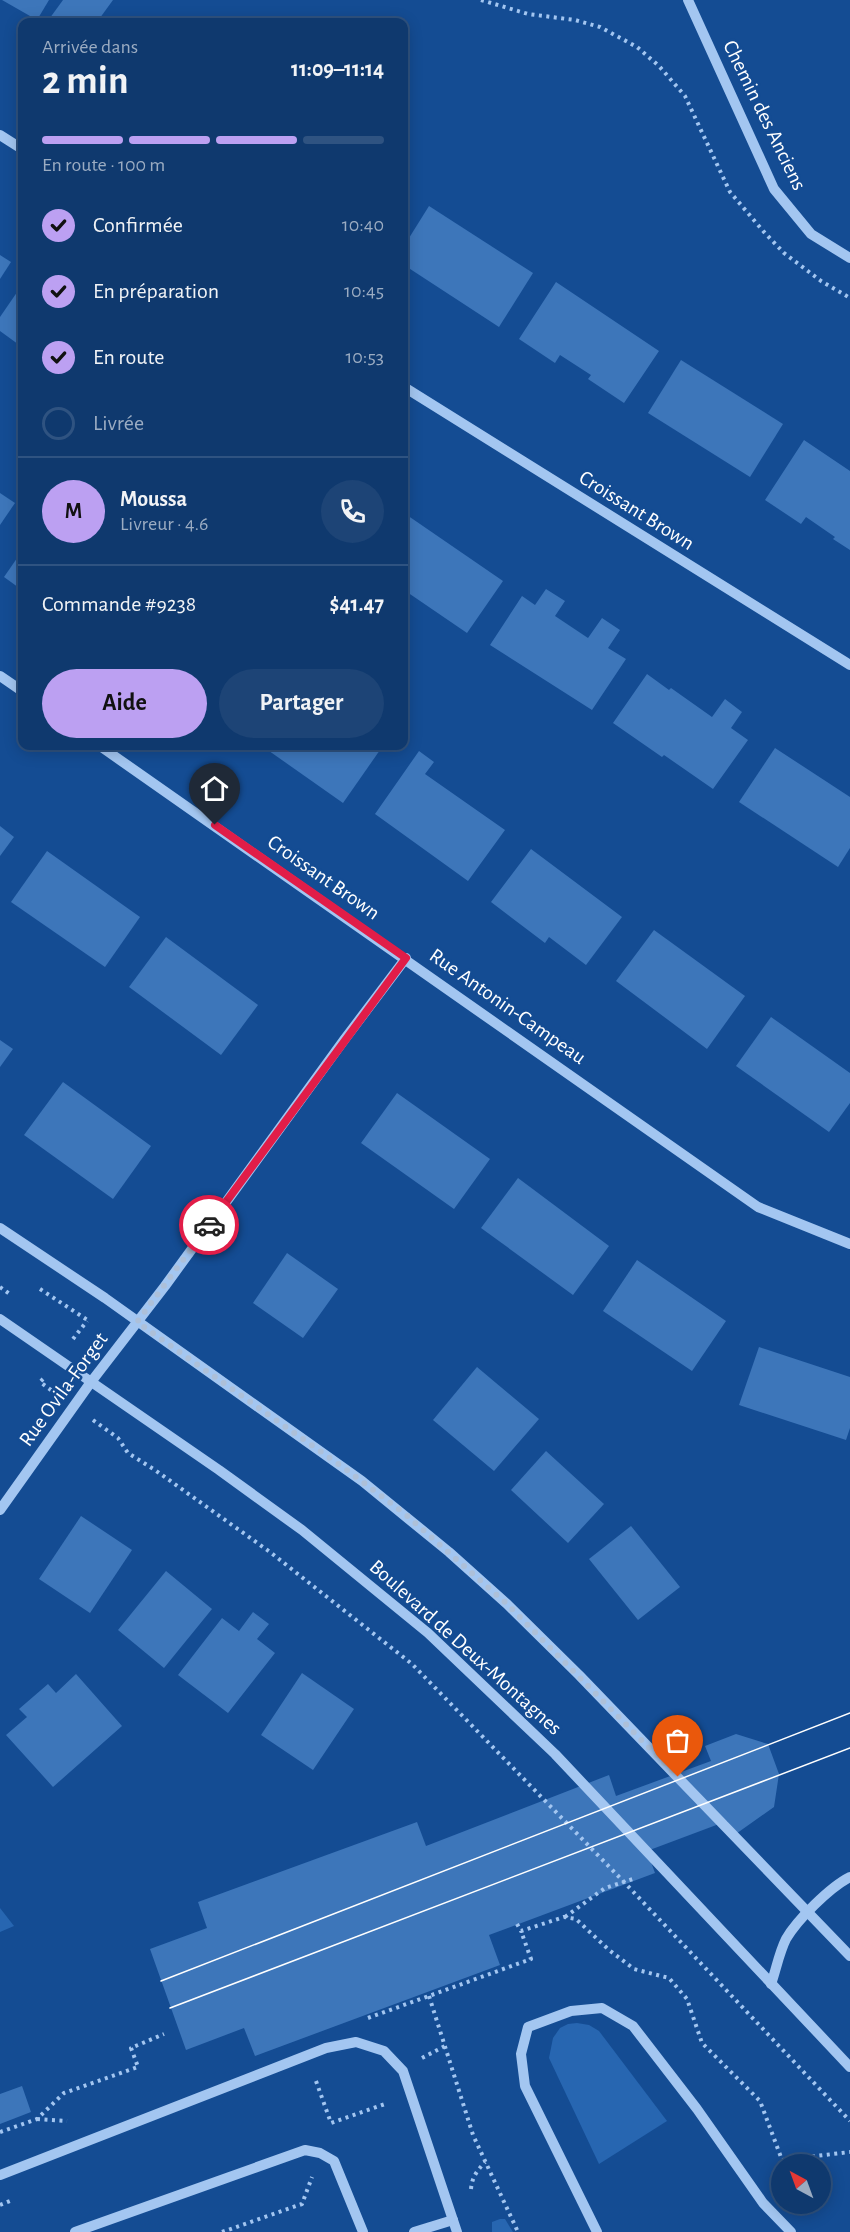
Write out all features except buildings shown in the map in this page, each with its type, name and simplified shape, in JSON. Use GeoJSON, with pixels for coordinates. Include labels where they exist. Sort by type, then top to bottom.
{"type":"FeatureCollection","features":[{"type":"Feature","properties":{"kind":"street","name":"Chemin des Anciens"},"geometry":{"type":"LineString","coordinates":[[688,0],[774,189],[811,234],[850,258]]}},
{"type":"Feature","properties":{"kind":"street"},"geometry":{"type":"LineString","coordinates":[[0,135],[18,146]]}},
{"type":"Feature","properties":{"kind":"street","name":"Croissant Brown"},"geometry":{"type":"LineString","coordinates":[[408,389],[850,665]]}},
{"type":"Feature","properties":{"kind":"street"},"geometry":{"type":"LineString","coordinates":[[0,676],[18,688]]}},
{"type":"Feature","properties":{"kind":"street","name":"Croissant Brown"},"geometry":{"type":"LineString","coordinates":[[106,750],[406,958]]}},
{"type":"Feature","properties":{"kind":"street","name":"Rue Antonin-Campeau"},"geometry":{"type":"LineString","coordinates":[[137,1322],[406,958],[759,1207],[850,1244]]}},
{"type":"Feature","properties":{"kind":"street"},"geometry":{"type":"LineString","coordinates":[[0,1228],[362,1481],[405,1514],[481,1579],[603,1699],[850,1956]]}},
{"type":"Feature","properties":{"kind":"street","name":"Boulevard de Deux-Montagnes"},"geometry":{"type":"LineString","coordinates":[[0,1319],[302,1530],[428,1633],[555,1754],[850,2067]]}},
{"type":"Feature","properties":{"kind":"street","name":"Rue Ovila-Forget"},"geometry":{"type":"LineString","coordinates":[[0,1510],[91,1382],[137,1322]]}},
{"type":"Feature","properties":{"kind":"street"},"geometry":{"type":"LineString","coordinates":[[771,1984],[786,1939],[809,1912],[850,1877]]}},
{"type":"Feature","properties":{"kind":"street"},"geometry":{"type":"LineString","coordinates":[[597,2232],[525,2086],[521,2054],[528,2027],[571,2011],[602,2008],[633,2026],[697,2109],[762,2203],[791,2232]]}},
{"type":"Feature","properties":{"kind":"street"},"geometry":{"type":"LineString","coordinates":[[0,2175],[326,2048],[356,2042],[384,2051],[403,2072],[456,2232]]}},
{"type":"Feature","properties":{"kind":"street"},"geometry":{"type":"LineString","coordinates":[[75,2232],[305,2150],[320,2153],[334,2161],[363,2232]]}},
{"type":"Feature","properties":{"kind":"street"},"geometry":{"type":"LineString","coordinates":[[414,2232],[453,2220]]}},
{"type":"Feature","properties":{"kind":"path"},"geometry":{"type":"LineString","coordinates":[[481,0],[528,14],[575,20],[600,27],[637,47],[660,66],[685,96],[730,192],[784,253],[850,298]]}},
{"type":"Feature","properties":{"kind":"path"},"geometry":{"type":"LineString","coordinates":[[39,1287],[87,1321],[74,1338]]}},
{"type":"Feature","properties":{"kind":"path"},"geometry":{"type":"LineString","coordinates":[[118,1438],[128,1453],[270,1552],[412,1664],[624,1882],[850,2121]]}},
{"type":"Feature","properties":{"kind":"path"},"geometry":{"type":"LineString","coordinates":[[521,1931],[564,1917],[605,1888],[636,1878]]}},
{"type":"Feature","properties":{"kind":"path"},"geometry":{"type":"LineString","coordinates":[[564,1917],[576,1919],[609,1950],[634,1969],[669,1978],[687,1999],[702,2043],[760,2101],[782,2160],[850,2152]]}},
{"type":"Feature","properties":{"kind":"path"},"geometry":{"type":"LineString","coordinates":[[517,1924],[531,1959],[429,1996],[473,2135],[518,2232]]}},
{"type":"Feature","properties":{"kind":"path"},"geometry":{"type":"LineString","coordinates":[[0,2132],[37,2119],[64,2093],[138,2067],[131,2048],[164,2034]]}},
{"type":"Feature","properties":{"kind":"path"},"geometry":{"type":"LineString","coordinates":[[418,2060],[445,2046]]}},
{"type":"Feature","properties":{"kind":"path"},"geometry":{"type":"LineString","coordinates":[[325,2078],[316,2081],[332,2123],[392,2102]]}},
{"type":"Feature","properties":{"kind":"path"},"geometry":{"type":"LineString","coordinates":[[471,2191],[471,2181],[486,2162]]}},
{"type":"Feature","properties":{"kind":"path"},"geometry":{"type":"LineString","coordinates":[[222,2232],[302,2204],[312,2177]]}},
{"type":"Feature","properties":{"kind":"path"},"geometry":{"type":"LineString","coordinates":[[0,2205],[11,2200]]}},
{"type":"Feature","properties":{"kind":"shaded area"},"geometry":{"type":"Polygon","coordinates":[[[0,1908],[14,1926],[0,1932],[0,1908]]]}},
{"type":"Feature","properties":{"kind":"shaded area"},"geometry":{"type":"Polygon","coordinates":[[[577,2023],[589,2025],[599,2031],[667,2121],[599,2164],[549,2058],[553,2038],[560,2028],[577,2023]]]}},
{"type":"Feature","properties":{"kind":"shaded area"},"geometry":{"type":"Polygon","coordinates":[[[505,2219],[513,2232],[492,2232],[492,2222],[505,2219]]]}},
{"type":"Feature","properties":{"kind":"tram line"},"geometry":{"type":"LineString","coordinates":[[161,1981],[850,1713]]}},
{"type":"Feature","properties":{"kind":"tram line"},"geometry":{"type":"LineString","coordinates":[[170,2008],[850,1748]]}},
{"type":"Feature","properties":{"kind":"way so far"},"geometry":{"type":"LineString","coordinates":[[209,1225],[137,1322],[254,1403],[405,1514],[507,1604],[678,1777]]}},
{"type":"Feature","properties":{"kind":"route"},"geometry":{"type":"LineString","coordinates":[[209,1225],[406,958],[215,825]]}}]}
